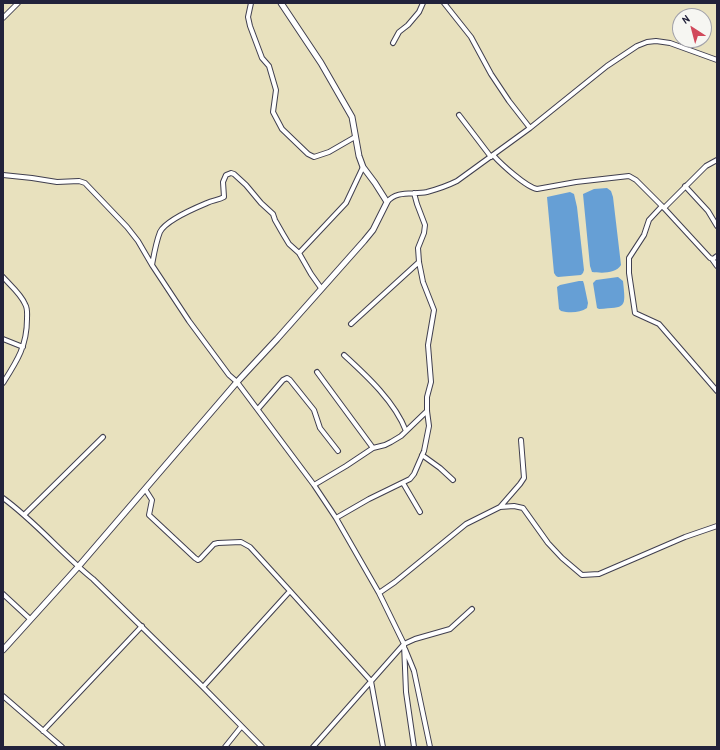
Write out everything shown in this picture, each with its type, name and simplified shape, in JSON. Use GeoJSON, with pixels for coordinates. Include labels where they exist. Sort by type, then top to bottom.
{"type":"FeatureCollection","features":[{"type":"Feature","properties":{"kind":"street"},"geometry":{"type":"LineString","coordinates":[[3,18],[18,3]]}},
{"type":"Feature","properties":{"kind":"street"},"geometry":{"type":"LineString","coordinates":[[251,3],[248,17],[250,26],[262,58],[269,66],[276,90],[273,112],[282,129],[308,154],[314,157],[329,152],[355,137]]}},
{"type":"Feature","properties":{"kind":"street"},"geometry":{"type":"LineString","coordinates":[[281,3],[321,63],[352,117],[359,156],[363,167],[387,202]]}},
{"type":"Feature","properties":{"kind":"street"},"geometry":{"type":"LineString","coordinates":[[393,43],[399,32],[408,25],[419,12],[423,3]]}},
{"type":"Feature","properties":{"kind":"street"},"geometry":{"type":"LineString","coordinates":[[444,3],[471,37],[491,74],[509,101],[530,128]]}},
{"type":"Feature","properties":{"kind":"street"},"geometry":{"type":"LineString","coordinates":[[3,650],[78,567],[237,382],[373,230],[387,202],[395,195],[414,194],[444,187],[457,181],[530,128],[607,66],[637,46],[647,42],[656,41],[670,43],[717,60]]}},
{"type":"Feature","properties":{"kind":"street"},"geometry":{"type":"LineString","coordinates":[[459,115],[492,156],[503,167],[531,188],[537,189],[576,182],[629,176],[636,180],[717,266]]}},
{"type":"Feature","properties":{"kind":"street"},"geometry":{"type":"LineString","coordinates":[[717,160],[706,166],[649,220],[644,235],[629,258],[629,273],[635,313],[659,324],[717,391]]}},
{"type":"Feature","properties":{"kind":"street"},"geometry":{"type":"LineString","coordinates":[[298,253],[346,203],[363,167]]}},
{"type":"Feature","properties":{"kind":"street"},"geometry":{"type":"LineString","coordinates":[[152,265],[160,232],[164,227],[173,220],[209,202],[224,197],[223,182],[226,175],[230,173],[234,174],[246,185],[261,203],[273,214],[274,220],[289,244],[298,253],[310,274],[321,288]]}},
{"type":"Feature","properties":{"kind":"street"},"geometry":{"type":"LineString","coordinates":[[3,175],[57,182],[79,181],[85,183],[127,227],[138,241],[189,321],[214,356],[258,409],[314,485],[336,518],[379,593],[404,646],[414,671],[430,747]]}},
{"type":"Feature","properties":{"kind":"street"},"geometry":{"type":"LineString","coordinates":[[685,186],[708,211],[717,226]]}},
{"type":"Feature","properties":{"kind":"street"},"geometry":{"type":"LineString","coordinates":[[336,518],[369,499],[410,479],[414,474],[427,439],[429,426],[426,397],[430,382],[428,345],[434,310],[419,262],[418,248],[424,233],[425,224],[414,194]]}},
{"type":"Feature","properties":{"kind":"street"},"geometry":{"type":"LineString","coordinates":[[712,259],[717,256]]}},
{"type":"Feature","properties":{"kind":"street"},"geometry":{"type":"LineString","coordinates":[[351,324],[419,262]]}},
{"type":"Feature","properties":{"kind":"street"},"geometry":{"type":"LineString","coordinates":[[3,277],[25,304],[27,310],[27,333],[23,347],[3,383]]}},
{"type":"Feature","properties":{"kind":"street"},"geometry":{"type":"LineString","coordinates":[[3,339],[23,347]]}},
{"type":"Feature","properties":{"kind":"street"},"geometry":{"type":"LineString","coordinates":[[344,355],[386,398],[401,418],[406,431]]}},
{"type":"Feature","properties":{"kind":"street"},"geometry":{"type":"LineString","coordinates":[[317,372],[373,448]]}},
{"type":"Feature","properties":{"kind":"street"},"geometry":{"type":"LineString","coordinates":[[258,409],[287,378],[314,410],[320,428],[338,451]]}},
{"type":"Feature","properties":{"kind":"street"},"geometry":{"type":"LineString","coordinates":[[314,485],[373,448],[386,445],[406,431],[427,411]]}},
{"type":"Feature","properties":{"kind":"street"},"geometry":{"type":"LineString","coordinates":[[24,515],[103,437]]}},
{"type":"Feature","properties":{"kind":"street"},"geometry":{"type":"LineString","coordinates":[[379,593],[395,582],[466,524],[500,507],[524,478],[521,440]]}},
{"type":"Feature","properties":{"kind":"street"},"geometry":{"type":"LineString","coordinates":[[422,455],[453,480]]}},
{"type":"Feature","properties":{"kind":"street"},"geometry":{"type":"LineString","coordinates":[[403,483],[420,512]]}},
{"type":"Feature","properties":{"kind":"street"},"geometry":{"type":"LineString","coordinates":[[145,489],[152,500],[150,515],[195,558],[198,560],[200,559],[214,544],[241,542],[250,547],[290,590],[372,681],[383,747]]}},
{"type":"Feature","properties":{"kind":"street"},"geometry":{"type":"LineString","coordinates":[[3,498],[24,515],[142,626],[262,747]]}},
{"type":"Feature","properties":{"kind":"street"},"geometry":{"type":"LineString","coordinates":[[500,507],[514,506],[523,508],[562,558],[582,574],[590,575],[598,574],[685,537],[717,526]]}},
{"type":"Feature","properties":{"kind":"street"},"geometry":{"type":"LineString","coordinates":[[203,687],[290,590]]}},
{"type":"Feature","properties":{"kind":"street"},"geometry":{"type":"LineString","coordinates":[[3,594],[30,619]]}},
{"type":"Feature","properties":{"kind":"street"},"geometry":{"type":"LineString","coordinates":[[313,747],[404,646],[415,639],[450,629],[472,609]]}},
{"type":"Feature","properties":{"kind":"street"},"geometry":{"type":"LineString","coordinates":[[44,731],[142,626]]}},
{"type":"Feature","properties":{"kind":"street"},"geometry":{"type":"LineString","coordinates":[[404,646],[406,692],[414,747]]}},
{"type":"Feature","properties":{"kind":"street"},"geometry":{"type":"LineString","coordinates":[[3,696],[62,747]]}},
{"type":"Feature","properties":{"kind":"street"},"geometry":{"type":"LineString","coordinates":[[224,747],[241,727]]}},
{"type":"Feature","properties":{"kind":"water"},"geometry":{"type":"Polygon","coordinates":[[[607,188],[611,191],[613,197],[621,265],[616,270],[604,273],[592,272],[590,266],[583,194],[594,189],[607,188]]]}},
{"type":"Feature","properties":{"kind":"water"},"geometry":{"type":"Polygon","coordinates":[[[570,192],[574,194],[577,207],[584,270],[581,275],[558,277],[554,273],[547,197],[570,192]]]}},
{"type":"Feature","properties":{"kind":"water"},"geometry":{"type":"Polygon","coordinates":[[[618,277],[623,281],[624,302],[622,305],[615,308],[597,308],[593,283],[596,280],[618,277]]]}},
{"type":"Feature","properties":{"kind":"water"},"geometry":{"type":"Polygon","coordinates":[[[583,281],[584,284],[588,303],[587,308],[574,312],[561,311],[559,309],[557,287],[583,281]]]}}]}
